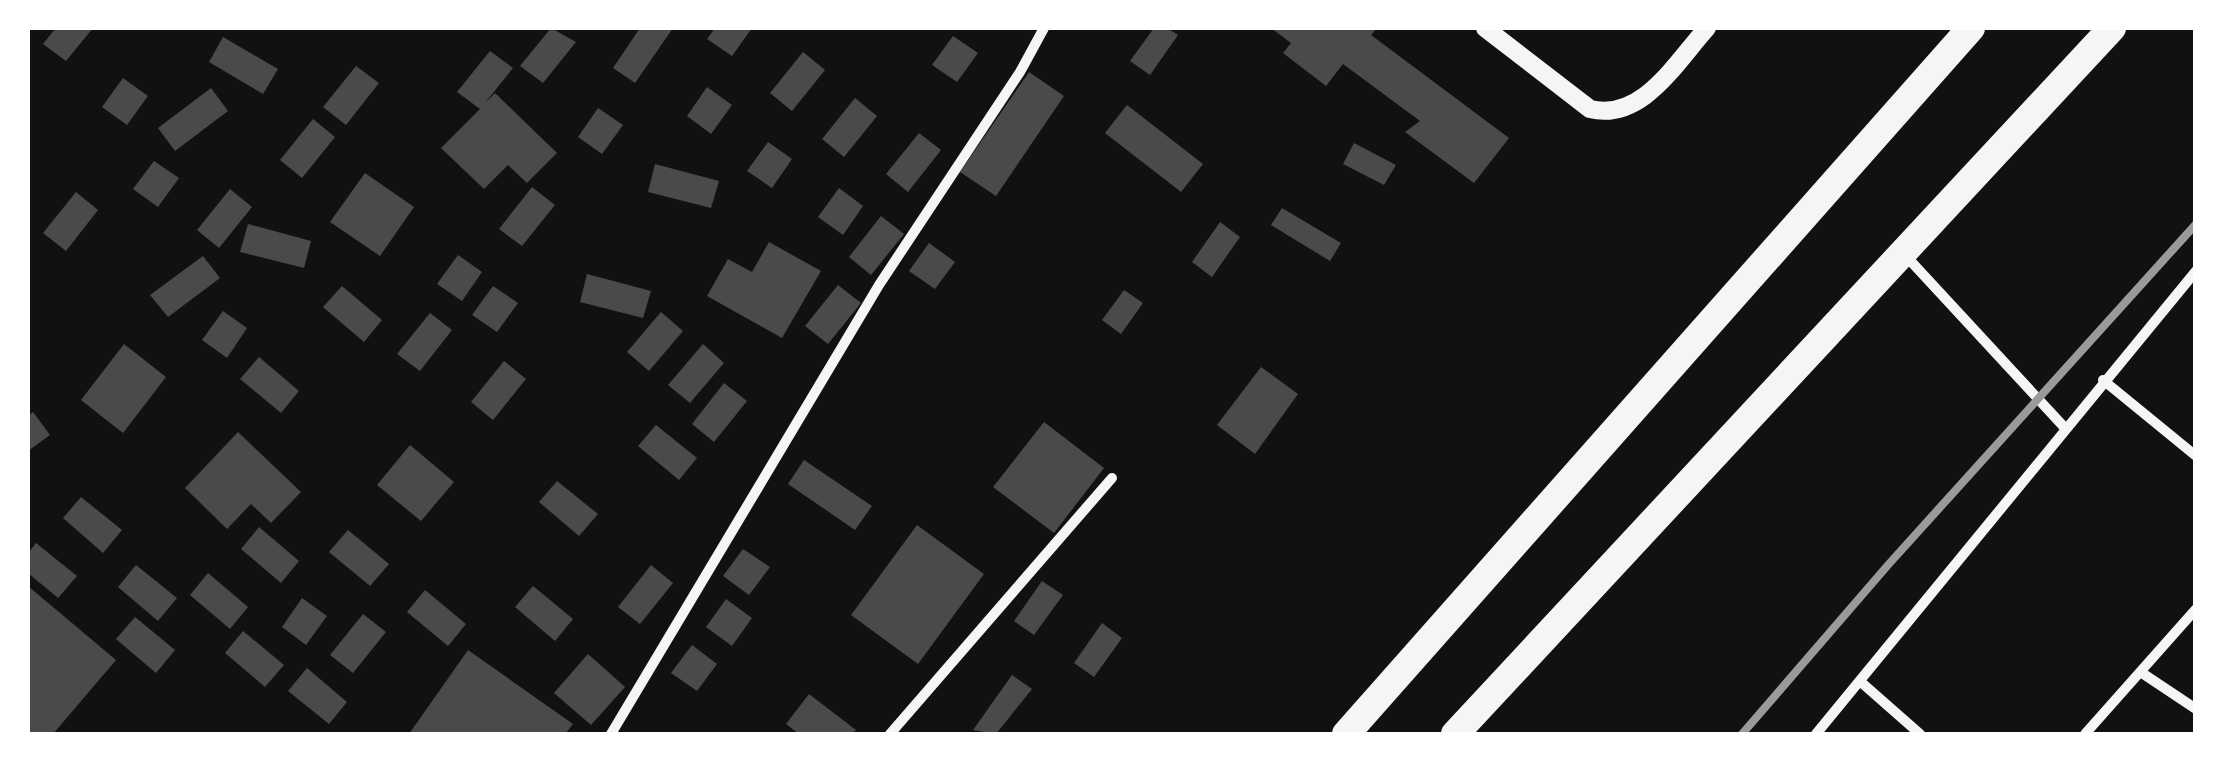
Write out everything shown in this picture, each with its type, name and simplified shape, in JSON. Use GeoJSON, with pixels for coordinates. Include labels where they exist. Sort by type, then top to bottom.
{"type":"FeatureCollection","features":[{"type":"Feature","properties":{"kind":"highway"},"geometry":{"type":"LineString","coordinates":[[1346,734],[1971,28]]}},
{"type":"Feature","properties":{"kind":"highway"},"geometry":{"type":"LineString","coordinates":[[1455,734],[2112,28]]}},
{"type":"Feature","properties":{"kind":"street"},"geometry":{"type":"LineString","coordinates":[[612,734],[879,285],[1020,72],[1044,28]]}},
{"type":"Feature","properties":{"kind":"street"},"geometry":{"type":"LineString","coordinates":[[1485,28],[1590,109],[1604,113],[1619,112],[1644,97],[1707,28]]}},
{"type":"Feature","properties":{"kind":"street"},"geometry":{"type":"LineString","coordinates":[[1904,255],[2065,428]]}},
{"type":"Feature","properties":{"kind":"street"},"geometry":{"type":"LineString","coordinates":[[1816,734],[1862,683],[2103,380],[2196,271]]}},
{"type":"Feature","properties":{"kind":"street"},"geometry":{"type":"LineString","coordinates":[[2103,380],[2196,456]]}},
{"type":"Feature","properties":{"kind":"street"},"geometry":{"type":"LineString","coordinates":[[890,734],[1112,478]]}},
{"type":"Feature","properties":{"kind":"street"},"geometry":{"type":"LineString","coordinates":[[2085,734],[2196,609]]}},
{"type":"Feature","properties":{"kind":"street"},"geometry":{"type":"LineString","coordinates":[[2142,673],[2196,709]]}},
{"type":"Feature","properties":{"kind":"street"},"geometry":{"type":"LineString","coordinates":[[1862,683],[1920,734]]}},
{"type":"Feature","properties":{"kind":"building"},"geometry":{"type":"Polygon","coordinates":[[[56,28],[93,28],[66,61],[43,44],[56,28]]]}},
{"type":"Feature","properties":{"kind":"building"},"geometry":{"type":"Polygon","coordinates":[[[551,28],[576,42],[543,83],[520,66],[551,28]]]}},
{"type":"Feature","properties":{"kind":"building"},"geometry":{"type":"Polygon","coordinates":[[[640,28],[673,28],[635,83],[613,68],[640,28]]]}},
{"type":"Feature","properties":{"kind":"building"},"geometry":{"type":"Polygon","coordinates":[[[715,28],[752,28],[732,56],[707,39],[715,28]]]}},
{"type":"Feature","properties":{"kind":"building"},"geometry":{"type":"Polygon","coordinates":[[[1154,28],[1167,28],[1178,35],[1150,75],[1130,61],[1154,28]]]}},
{"type":"Feature","properties":{"kind":"building"},"geometry":{"type":"Polygon","coordinates":[[[1271,28],[1377,28],[1371,35],[1509,138],[1474,183],[1405,132],[1420,121],[1343,64],[1326,86],[1283,53],[1291,43],[1271,28]]]}},
{"type":"Feature","properties":{"kind":"building"},"geometry":{"type":"Polygon","coordinates":[[[953,36],[978,53],[957,82],[932,65],[953,36]]]}},
{"type":"Feature","properties":{"kind":"building"},"geometry":{"type":"Polygon","coordinates":[[[223,37],[278,69],[263,94],[209,62],[223,37]]]}},
{"type":"Feature","properties":{"kind":"building"},"geometry":{"type":"Polygon","coordinates":[[[490,51],[513,68],[485,103],[495,93],[557,153],[527,183],[508,165],[484,189],[441,148],[480,109],[457,92],[490,51]]]}},
{"type":"Feature","properties":{"kind":"building"},"geometry":{"type":"Polygon","coordinates":[[[803,52],[825,70],[792,111],[770,93],[803,52]]]}},
{"type":"Feature","properties":{"kind":"building"},"geometry":{"type":"Polygon","coordinates":[[[356,66],[379,83],[346,125],[323,107],[356,66]]]}},
{"type":"Feature","properties":{"kind":"building"},"geometry":{"type":"Polygon","coordinates":[[[1029,72],[1064,96],[996,196],[960,172],[1029,72]]]}},
{"type":"Feature","properties":{"kind":"building"},"geometry":{"type":"Polygon","coordinates":[[[123,78],[148,96],[127,125],[102,107],[123,78]]]}},
{"type":"Feature","properties":{"kind":"building"},"geometry":{"type":"Polygon","coordinates":[[[707,87],[732,105],[711,134],[687,116],[707,87]]]}},
{"type":"Feature","properties":{"kind":"building"},"geometry":{"type":"Polygon","coordinates":[[[211,88],[228,111],[175,151],[158,128],[211,88]]]}},
{"type":"Feature","properties":{"kind":"building"},"geometry":{"type":"Polygon","coordinates":[[[855,98],[877,116],[844,157],[822,139],[855,98]]]}},
{"type":"Feature","properties":{"kind":"building"},"geometry":{"type":"Polygon","coordinates":[[[1127,105],[1203,164],[1181,192],[1105,133],[1127,105]]]}},
{"type":"Feature","properties":{"kind":"building"},"geometry":{"type":"Polygon","coordinates":[[[598,108],[623,125],[602,154],[578,137],[598,108]]]}},
{"type":"Feature","properties":{"kind":"building"},"geometry":{"type":"Polygon","coordinates":[[[313,119],[335,137],[302,178],[280,160],[313,119]]]}},
{"type":"Feature","properties":{"kind":"building"},"geometry":{"type":"Polygon","coordinates":[[[919,133],[941,150],[908,192],[886,174],[919,133]]]}},
{"type":"Feature","properties":{"kind":"building"},"geometry":{"type":"Polygon","coordinates":[[[768,142],[792,159],[772,188],[747,171],[768,142]]]}},
{"type":"Feature","properties":{"kind":"building"},"geometry":{"type":"Polygon","coordinates":[[[1354,143],[1396,165],[1384,185],[1343,164],[1354,143]]]}},
{"type":"Feature","properties":{"kind":"building"},"geometry":{"type":"Polygon","coordinates":[[[154,161],[179,178],[158,207],[133,189],[154,161]]]}},
{"type":"Feature","properties":{"kind":"building"},"geometry":{"type":"Polygon","coordinates":[[[655,164],[719,181],[711,208],[648,192],[655,164]]]}},
{"type":"Feature","properties":{"kind":"building"},"geometry":{"type":"Polygon","coordinates":[[[365,173],[414,207],[380,256],[330,222],[365,173]]]}},
{"type":"Feature","properties":{"kind":"building"},"geometry":{"type":"Polygon","coordinates":[[[532,187],[555,205],[522,246],[499,229],[532,187]]]}},
{"type":"Feature","properties":{"kind":"building"},"geometry":{"type":"Polygon","coordinates":[[[839,188],[863,206],[843,235],[818,217],[839,188]]]}},
{"type":"Feature","properties":{"kind":"building"},"geometry":{"type":"Polygon","coordinates":[[[230,189],[252,207],[219,248],[197,230],[230,189]]]}},
{"type":"Feature","properties":{"kind":"building"},"geometry":{"type":"Polygon","coordinates":[[[76,192],[98,210],[66,251],[43,233],[76,192]]]}},
{"type":"Feature","properties":{"kind":"building"},"geometry":{"type":"Polygon","coordinates":[[[1282,208],[1341,243],[1330,261],[1271,225],[1282,208]]]}},
{"type":"Feature","properties":{"kind":"building"},"geometry":{"type":"Polygon","coordinates":[[[881,216],[904,234],[871,275],[849,257],[881,216]]]}},
{"type":"Feature","properties":{"kind":"building"},"geometry":{"type":"Polygon","coordinates":[[[1220,222],[1240,237],[1212,277],[1192,262],[1220,222]]]}},
{"type":"Feature","properties":{"kind":"building"},"geometry":{"type":"Polygon","coordinates":[[[248,224],[311,241],[304,268],[240,252],[248,224]]]}},
{"type":"Feature","properties":{"kind":"building"},"geometry":{"type":"Polygon","coordinates":[[[769,242],[821,271],[782,338],[707,296],[728,259],[752,272],[769,242]]]}},
{"type":"Feature","properties":{"kind":"building"},"geometry":{"type":"Polygon","coordinates":[[[929,243],[955,262],[935,289],[909,271],[929,243]]]}},
{"type":"Feature","properties":{"kind":"building"},"geometry":{"type":"Polygon","coordinates":[[[458,255],[482,272],[462,301],[437,284],[458,255]]]}},
{"type":"Feature","properties":{"kind":"building"},"geometry":{"type":"Polygon","coordinates":[[[203,256],[220,278],[168,317],[150,295],[203,256]]]}},
{"type":"Feature","properties":{"kind":"building"},"geometry":{"type":"Polygon","coordinates":[[[587,274],[651,291],[643,318],[580,302],[587,274]]]}},
{"type":"Feature","properties":{"kind":"building"},"geometry":{"type":"Polygon","coordinates":[[[838,285],[861,303],[828,344],[805,326],[838,285]]]}},
{"type":"Feature","properties":{"kind":"building"},"geometry":{"type":"Polygon","coordinates":[[[342,286],[382,320],[364,342],[323,307],[342,286]]]}},
{"type":"Feature","properties":{"kind":"building"},"geometry":{"type":"Polygon","coordinates":[[[493,286],[518,303],[497,332],[472,315],[493,286]]]}},
{"type":"Feature","properties":{"kind":"building"},"geometry":{"type":"Polygon","coordinates":[[[1124,290],[1143,303],[1121,334],[1102,320],[1124,290]]]}},
{"type":"Feature","properties":{"kind":"building"},"geometry":{"type":"Polygon","coordinates":[[[223,311],[247,328],[227,358],[202,340],[223,311]]]}},
{"type":"Feature","properties":{"kind":"building"},"geometry":{"type":"Polygon","coordinates":[[[661,312],[683,331],[649,371],[627,352],[661,312]]]}},
{"type":"Feature","properties":{"kind":"building"},"geometry":{"type":"Polygon","coordinates":[[[430,313],[452,330],[420,371],[397,354],[430,313]]]}},
{"type":"Feature","properties":{"kind":"building"},"geometry":{"type":"Polygon","coordinates":[[[124,344],[166,377],[123,433],[81,400],[124,344]]]}},
{"type":"Feature","properties":{"kind":"building"},"geometry":{"type":"Polygon","coordinates":[[[703,344],[724,363],[690,403],[668,385],[703,344]]]}},
{"type":"Feature","properties":{"kind":"building"},"geometry":{"type":"Polygon","coordinates":[[[259,357],[299,391],[281,413],[240,379],[259,357]]]}},
{"type":"Feature","properties":{"kind":"building"},"geometry":{"type":"Polygon","coordinates":[[[504,361],[526,379],[493,420],[471,402],[504,361]]]}},
{"type":"Feature","properties":{"kind":"building"},"geometry":{"type":"Polygon","coordinates":[[[1261,367],[1298,394],[1255,454],[1217,425],[1261,367]]]}},
{"type":"Feature","properties":{"kind":"building"},"geometry":{"type":"Polygon","coordinates":[[[724,383],[747,401],[714,442],[692,424],[724,383]]]}},
{"type":"Feature","properties":{"kind":"building"},"geometry":{"type":"Polygon","coordinates":[[[33,412],[50,435],[28,451],[28,416],[33,412]]]}},
{"type":"Feature","properties":{"kind":"building"},"geometry":{"type":"Polygon","coordinates":[[[1044,422],[1104,468],[1054,533],[993,487],[1044,422]]]}},
{"type":"Feature","properties":{"kind":"building"},"geometry":{"type":"Polygon","coordinates":[[[656,425],[697,458],[679,480],[638,446],[656,425]]]}},
{"type":"Feature","properties":{"kind":"building"},"geometry":{"type":"Polygon","coordinates":[[[238,432],[301,492],[271,523],[251,504],[227,529],[185,488],[238,432]]]}},
{"type":"Feature","properties":{"kind":"building"},"geometry":{"type":"Polygon","coordinates":[[[410,445],[454,482],[421,521],[377,485],[410,445]]]}},
{"type":"Feature","properties":{"kind":"building"},"geometry":{"type":"Polygon","coordinates":[[[804,460],[872,506],[855,530],[788,484],[804,460]]]}},
{"type":"Feature","properties":{"kind":"building"},"geometry":{"type":"Polygon","coordinates":[[[557,481],[598,514],[579,536],[539,502],[557,481]]]}},
{"type":"Feature","properties":{"kind":"building"},"geometry":{"type":"Polygon","coordinates":[[[81,497],[122,530],[103,553],[63,518],[81,497]]]}},
{"type":"Feature","properties":{"kind":"building"},"geometry":{"type":"Polygon","coordinates":[[[917,525],[984,574],[918,664],[851,615],[917,525]]]}},
{"type":"Feature","properties":{"kind":"building"},"geometry":{"type":"Polygon","coordinates":[[[259,527],[299,561],[281,583],[241,549],[259,527]]]}},
{"type":"Feature","properties":{"kind":"building"},"geometry":{"type":"Polygon","coordinates":[[[348,530],[389,564],[370,586],[329,552],[348,530]]]}},
{"type":"Feature","properties":{"kind":"building"},"geometry":{"type":"Polygon","coordinates":[[[36,543],[77,576],[58,598],[28,573],[28,553],[36,543]]]}},
{"type":"Feature","properties":{"kind":"building"},"geometry":{"type":"Polygon","coordinates":[[[743,549],[770,567],[749,595],[723,576],[743,549]]]}},
{"type":"Feature","properties":{"kind":"building"},"geometry":{"type":"Polygon","coordinates":[[[136,565],[177,598],[158,621],[118,587],[136,565]]]}},
{"type":"Feature","properties":{"kind":"building"},"geometry":{"type":"Polygon","coordinates":[[[651,565],[673,583],[640,624],[618,607],[651,565]]]}},
{"type":"Feature","properties":{"kind":"building"},"geometry":{"type":"Polygon","coordinates":[[[208,573],[248,607],[230,629],[190,595],[208,573]]]}},
{"type":"Feature","properties":{"kind":"building"},"geometry":{"type":"Polygon","coordinates":[[[1042,581],[1063,595],[1034,635],[1014,621],[1042,581]]]}},
{"type":"Feature","properties":{"kind":"building"},"geometry":{"type":"Polygon","coordinates":[[[28,586],[116,660],[53,734],[28,734],[28,586]]]}},
{"type":"Feature","properties":{"kind":"building"},"geometry":{"type":"Polygon","coordinates":[[[533,586],[573,619],[555,641],[515,607],[533,586]]]}},
{"type":"Feature","properties":{"kind":"building"},"geometry":{"type":"Polygon","coordinates":[[[425,590],[466,624],[448,646],[407,612],[425,590]]]}},
{"type":"Feature","properties":{"kind":"building"},"geometry":{"type":"Polygon","coordinates":[[[302,598],[327,616],[306,645],[282,627],[302,598]]]}},
{"type":"Feature","properties":{"kind":"building"},"geometry":{"type":"Polygon","coordinates":[[[726,599],[752,618],[732,646],[706,627],[726,599]]]}},
{"type":"Feature","properties":{"kind":"building"},"geometry":{"type":"Polygon","coordinates":[[[363,614],[386,632],[353,673],[330,655],[363,614]]]}},
{"type":"Feature","properties":{"kind":"building"},"geometry":{"type":"Polygon","coordinates":[[[135,617],[175,650],[156,673],[116,639],[135,617]]]}},
{"type":"Feature","properties":{"kind":"building"},"geometry":{"type":"Polygon","coordinates":[[[1102,623],[1122,638],[1094,677],[1074,663],[1102,623]]]}},
{"type":"Feature","properties":{"kind":"building"},"geometry":{"type":"Polygon","coordinates":[[[243,631],[284,665],[265,687],[225,653],[243,631]]]}},
{"type":"Feature","properties":{"kind":"building"},"geometry":{"type":"Polygon","coordinates":[[[692,645],[717,664],[697,691],[671,673],[692,645]]]}},
{"type":"Feature","properties":{"kind":"building"},"geometry":{"type":"Polygon","coordinates":[[[468,650],[573,724],[565,734],[409,734],[468,650]]]}},
{"type":"Feature","properties":{"kind":"building"},"geometry":{"type":"Polygon","coordinates":[[[588,654],[625,687],[591,725],[554,693],[588,654]]]}},
{"type":"Feature","properties":{"kind":"building"},"geometry":{"type":"Polygon","coordinates":[[[307,668],[347,702],[329,724],[288,691],[307,668]]]}},
{"type":"Feature","properties":{"kind":"building"},"geometry":{"type":"Polygon","coordinates":[[[1012,675],[1032,689],[996,734],[973,730],[1012,675]]]}},
{"type":"Feature","properties":{"kind":"building"},"geometry":{"type":"Polygon","coordinates":[[[809,694],[856,730],[852,734],[799,734],[786,724],[809,694]]]}},
{"type":"Feature","properties":{"kind":"railway"},"geometry":{"type":"LineString","coordinates":[[1742,734],[1888,565],[2196,224]]}}]}
